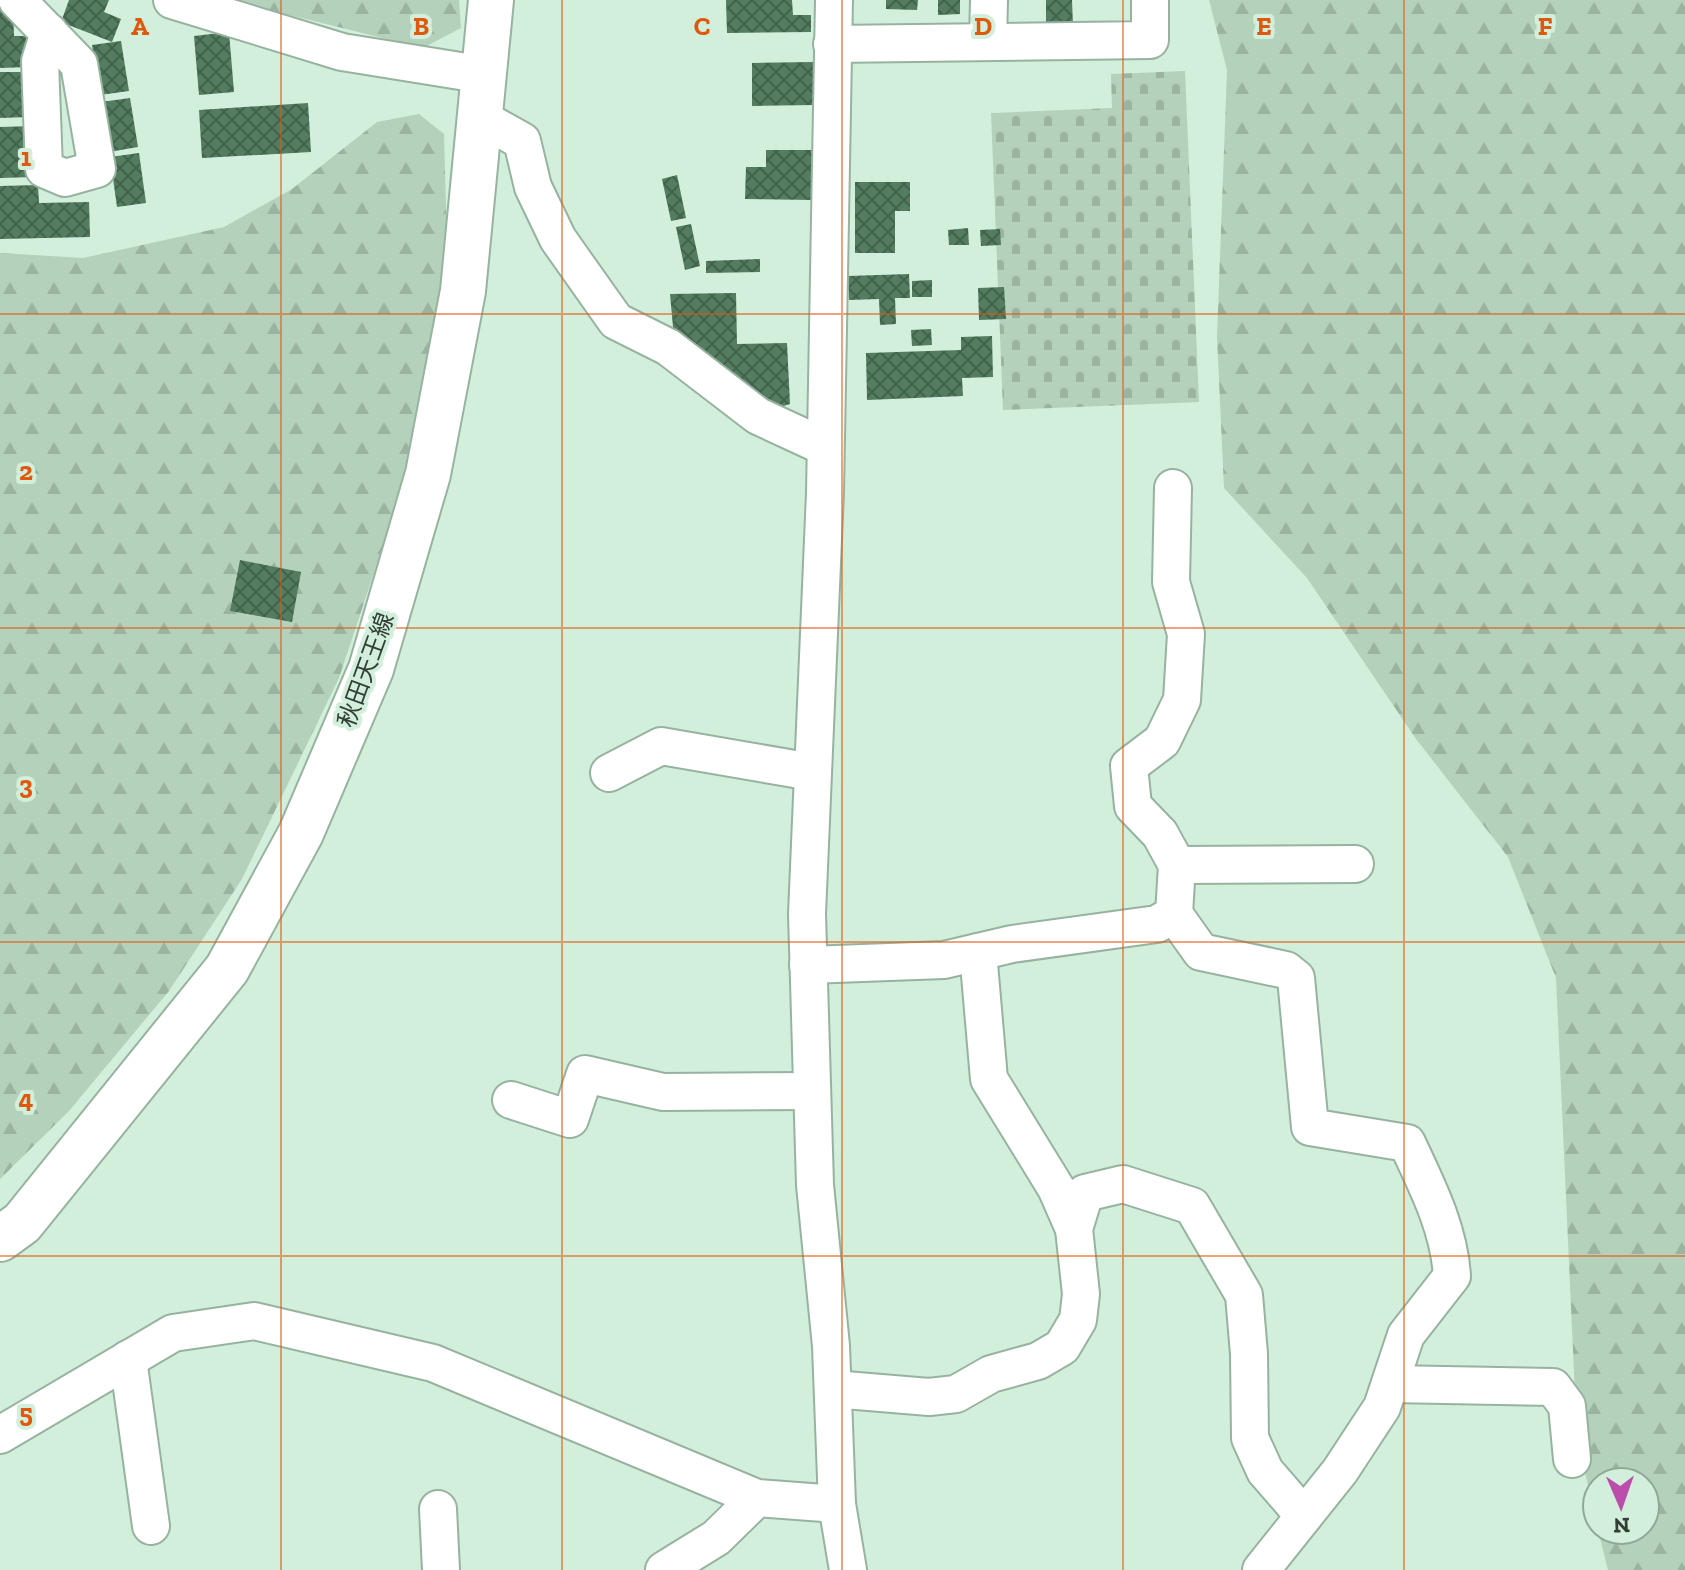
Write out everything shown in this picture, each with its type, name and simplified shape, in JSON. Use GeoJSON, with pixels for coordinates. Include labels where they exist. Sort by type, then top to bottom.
{"type":"FeatureCollection","features":[{"type":"Feature","properties":{"kind":"main road","name":"秋田天王線"},"geometry":{"type":"LineString","coordinates":[[0,1239],[32,1212],[227,969],[301,833],[371,669],[428,474],[463,291],[491,0]]}},
{"type":"Feature","properties":{"kind":"street"},"geometry":{"type":"LineString","coordinates":[[17,0],[49,32]]}},
{"type":"Feature","properties":{"kind":"street"},"geometry":{"type":"LineString","coordinates":[[172,0],[342,52],[485,75]]}},
{"type":"Feature","properties":{"kind":"street"},"geometry":{"type":"LineString","coordinates":[[834,0],[825,447],[808,965],[811,1091],[833,1389],[837,1504],[848,1570]]}},
{"type":"Feature","properties":{"kind":"street"},"geometry":{"type":"LineString","coordinates":[[988,42],[989,0]]}},
{"type":"Feature","properties":{"kind":"street"},"geometry":{"type":"LineString","coordinates":[[832,44],[1150,40],[1150,0]]}},
{"type":"Feature","properties":{"kind":"street"},"geometry":{"type":"LineString","coordinates":[[481,118],[522,141],[533,187],[558,239],[616,321],[668,347],[758,416],[825,447]]}},
{"type":"Feature","properties":{"kind":"street"},"geometry":{"type":"LineString","coordinates":[[1173,488],[1171,582],[1186,634],[1182,700],[1162,741],[1129,766],[1133,806],[1160,834],[1177,865],[1174,914],[1201,952],[1286,970],[1296,978],[1310,1127],[1407,1143],[1441,1218],[1452,1276],[1406,1335],[1382,1407],[1340,1471],[1261,1570]]}},
{"type":"Feature","properties":{"kind":"street"},"geometry":{"type":"LineString","coordinates":[[609,773],[661,746],[812,772]]}},
{"type":"Feature","properties":{"kind":"street"},"geometry":{"type":"LineString","coordinates":[[1177,865],[1355,864]]}},
{"type":"Feature","properties":{"kind":"street"},"geometry":{"type":"LineString","coordinates":[[808,965],[944,960],[1157,924],[1174,914]]}},
{"type":"Feature","properties":{"kind":"street"},"geometry":{"type":"LineString","coordinates":[[833,1389],[929,1397],[956,1394],[991,1374],[1038,1361],[1062,1347],[1078,1320],[1081,1294],[1074,1229],[1056,1188],[989,1079],[978,952]]}},
{"type":"Feature","properties":{"kind":"street"},"geometry":{"type":"LineString","coordinates":[[511,1100],[570,1119],[585,1074],[663,1092],[811,1091]]}},
{"type":"Feature","properties":{"kind":"street"},"geometry":{"type":"LineString","coordinates":[[1074,1229],[1085,1193],[1123,1184],[1192,1206],[1244,1295],[1249,1354],[1250,1438],[1265,1471],[1304,1516]]}},
{"type":"Feature","properties":{"kind":"street"},"geometry":{"type":"LineString","coordinates":[[0,1435],[173,1333],[254,1321],[433,1363],[757,1498],[837,1504]]}},
{"type":"Feature","properties":{"kind":"street"},"geometry":{"type":"LineString","coordinates":[[128,1359],[151,1526]]}},
{"type":"Feature","properties":{"kind":"street"},"geometry":{"type":"LineString","coordinates":[[1390,1384],[1553,1387],[1567,1406],[1572,1459]]}},
{"type":"Feature","properties":{"kind":"street"},"geometry":{"type":"LineString","coordinates":[[664,1570],[716,1538],[757,1498]]}},
{"type":"Feature","properties":{"kind":"street"},"geometry":{"type":"LineString","coordinates":[[438,1509],[441,1570]]}},
{"type":"Feature","properties":{"kind":"green space"},"geometry":{"type":"Polygon","coordinates":[[[229,0],[459,0],[461,28],[423,48],[229,0]]]}},
{"type":"Feature","properties":{"kind":"green space"},"geometry":{"type":"Polygon","coordinates":[[[1209,0],[1685,0],[1685,1570],[1608,1570],[1602,1546],[1661,1546],[1661,1466],[1584,1466],[1577,1438],[1556,978],[1508,857],[1416,739],[1307,578],[1224,488],[1217,337],[1227,70],[1209,0]]]}},
{"type":"Feature","properties":{"kind":"green space"},"geometry":{"type":"Polygon","coordinates":[[[1185,71],[1199,402],[1003,410],[991,113],[1112,108],[1111,74],[1185,71]]]}},
{"type":"Feature","properties":{"kind":"green space"},"geometry":{"type":"Polygon","coordinates":[[[419,114],[444,134],[448,282],[407,474],[339,678],[242,879],[169,991],[69,1111],[0,1179],[0,253],[83,258],[224,227],[292,189],[377,122],[419,114]]]}},
{"type":"Feature","properties":{"kind":"building"},"geometry":{"type":"Polygon","coordinates":[[[69,0],[109,0],[104,12],[121,19],[112,42],[61,22],[69,0]]]}},
{"type":"Feature","properties":{"kind":"building"},"geometry":{"type":"Polygon","coordinates":[[[726,0],[792,0],[793,15],[811,15],[811,32],[727,33],[726,0]]]}},
{"type":"Feature","properties":{"kind":"building"},"geometry":{"type":"Polygon","coordinates":[[[886,0],[918,0],[917,10],[886,9],[886,0]]]}},
{"type":"Feature","properties":{"kind":"building"},"geometry":{"type":"Polygon","coordinates":[[[938,0],[960,0],[960,14],[938,15],[938,0]]]}},
{"type":"Feature","properties":{"kind":"building"},"geometry":{"type":"Polygon","coordinates":[[[1046,0],[1072,0],[1073,26],[1046,26],[1046,0]]]}},
{"type":"Feature","properties":{"kind":"building"},"geometry":{"type":"Polygon","coordinates":[[[0,8],[13,8],[14,36],[28,36],[29,67],[0,68],[0,8]]]}},
{"type":"Feature","properties":{"kind":"building"},"geometry":{"type":"Polygon","coordinates":[[[229,32],[234,92],[199,95],[194,36],[229,32]]]}},
{"type":"Feature","properties":{"kind":"building"},"geometry":{"type":"Polygon","coordinates":[[[121,41],[129,91],[100,95],[92,45],[121,41]]]}},
{"type":"Feature","properties":{"kind":"building"},"geometry":{"type":"Polygon","coordinates":[[[813,62],[814,105],[752,106],[752,63],[813,62]]]}},
{"type":"Feature","properties":{"kind":"building"},"geometry":{"type":"Polygon","coordinates":[[[0,72],[28,72],[29,117],[0,118],[0,72]]]}},
{"type":"Feature","properties":{"kind":"building"},"geometry":{"type":"Polygon","coordinates":[[[130,98],[138,147],[109,152],[101,102],[130,98]]]}},
{"type":"Feature","properties":{"kind":"building"},"geometry":{"type":"Polygon","coordinates":[[[308,103],[311,152],[202,158],[199,110],[308,103]]]}},
{"type":"Feature","properties":{"kind":"building"},"geometry":{"type":"Polygon","coordinates":[[[33,126],[34,177],[0,178],[0,127],[33,126]]]}},
{"type":"Feature","properties":{"kind":"building"},"geometry":{"type":"Polygon","coordinates":[[[766,150],[813,150],[812,200],[745,199],[746,167],[766,167],[766,150]]]}},
{"type":"Feature","properties":{"kind":"building"},"geometry":{"type":"Polygon","coordinates":[[[139,153],[146,203],[117,207],[110,157],[139,153]]]}},
{"type":"Feature","properties":{"kind":"building"},"geometry":{"type":"Polygon","coordinates":[[[677,175],[686,218],[671,221],[662,179],[677,175]]]}},
{"type":"Feature","properties":{"kind":"building"},"geometry":{"type":"Polygon","coordinates":[[[855,182],[910,182],[910,211],[895,211],[895,253],[855,253],[855,182]]]}},
{"type":"Feature","properties":{"kind":"building"},"geometry":{"type":"Polygon","coordinates":[[[38,185],[39,203],[89,202],[90,237],[0,239],[0,186],[38,185]]]}},
{"type":"Feature","properties":{"kind":"building"},"geometry":{"type":"Polygon","coordinates":[[[691,224],[700,266],[685,270],[676,227],[691,224]]]}},
{"type":"Feature","properties":{"kind":"building"},"geometry":{"type":"Polygon","coordinates":[[[968,228],[969,245],[949,245],[948,230],[968,228]]]}},
{"type":"Feature","properties":{"kind":"building"},"geometry":{"type":"Polygon","coordinates":[[[1000,229],[1001,245],[981,246],[980,230],[1000,229]]]}},
{"type":"Feature","properties":{"kind":"building"},"geometry":{"type":"Polygon","coordinates":[[[760,259],[760,272],[706,273],[706,261],[760,259]]]}},
{"type":"Feature","properties":{"kind":"building"},"geometry":{"type":"Polygon","coordinates":[[[909,274],[910,298],[895,298],[896,324],[880,325],[879,299],[849,300],[848,276],[909,274]]]}},
{"type":"Feature","properties":{"kind":"building"},"geometry":{"type":"Polygon","coordinates":[[[932,280],[932,297],[912,297],[912,281],[932,280]]]}},
{"type":"Feature","properties":{"kind":"building"},"geometry":{"type":"Polygon","coordinates":[[[1004,287],[1006,319],[979,320],[978,288],[1004,287]]]}},
{"type":"Feature","properties":{"kind":"building"},"geometry":{"type":"Polygon","coordinates":[[[736,293],[737,344],[787,343],[790,404],[780,407],[732,383],[674,338],[670,294],[736,293]]]}},
{"type":"Feature","properties":{"kind":"building"},"geometry":{"type":"Polygon","coordinates":[[[931,329],[932,345],[912,346],[911,330],[931,329]]]}},
{"type":"Feature","properties":{"kind":"building"},"geometry":{"type":"Polygon","coordinates":[[[992,336],[993,377],[962,378],[963,396],[867,400],[866,353],[961,350],[961,337],[992,336]]]}},
{"type":"Feature","properties":{"kind":"building"},"geometry":{"type":"Polygon","coordinates":[[[240,560],[301,572],[292,622],[230,611],[240,560]]]}}]}
